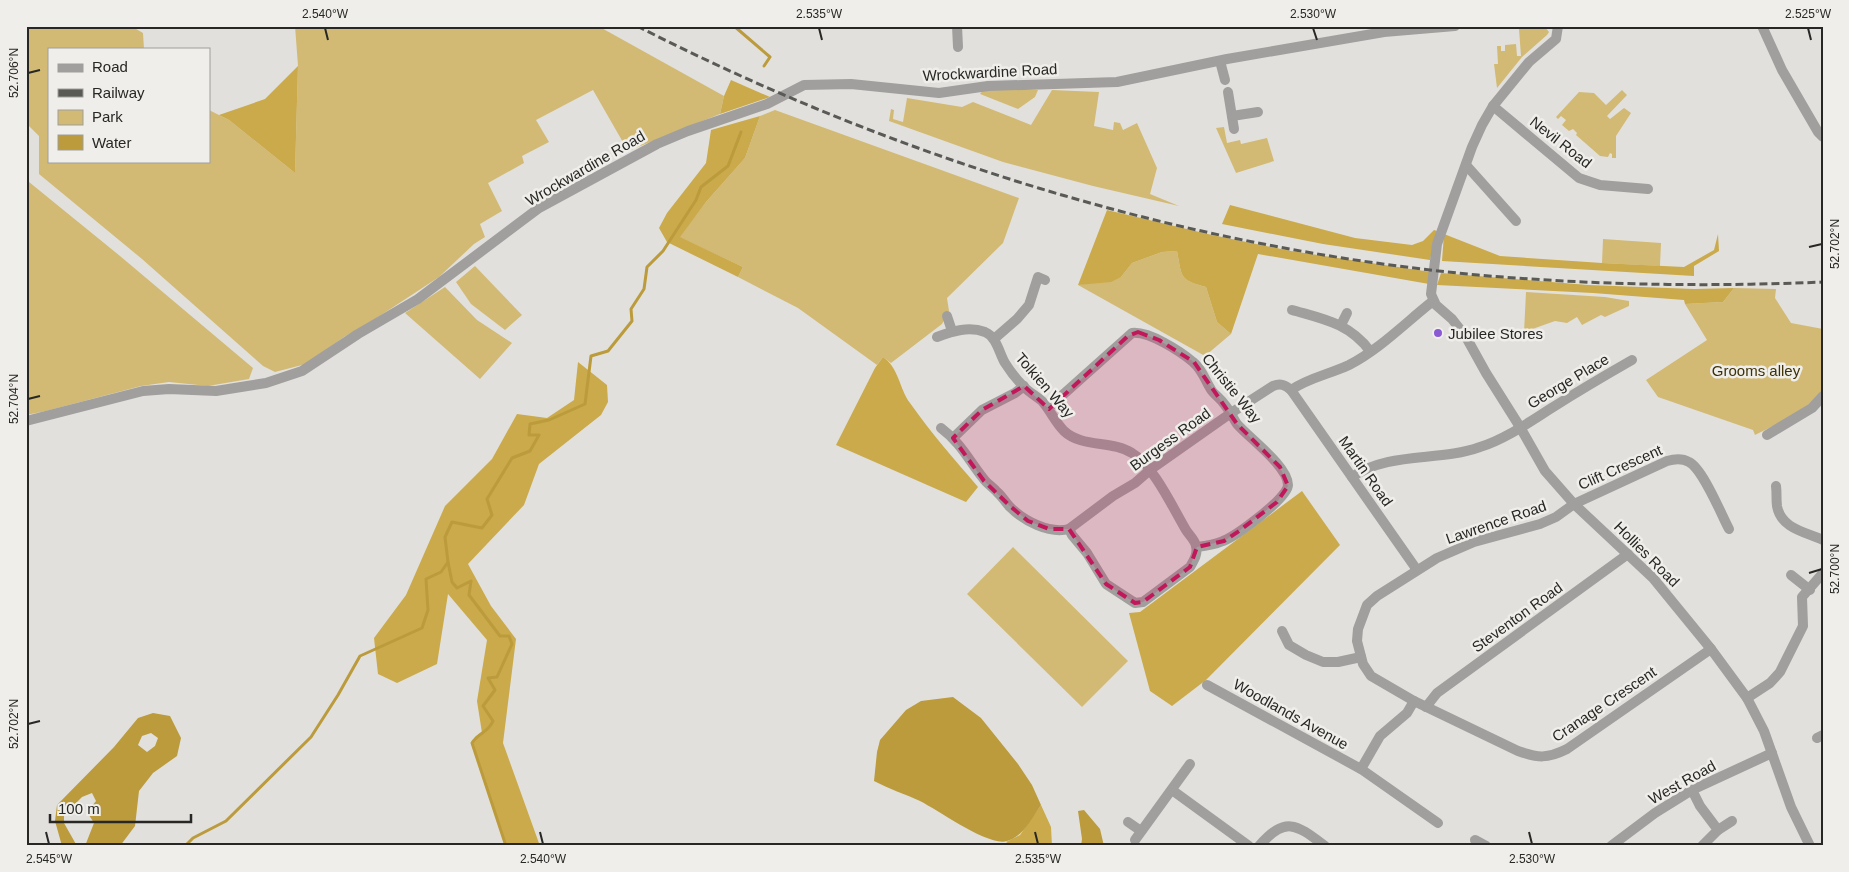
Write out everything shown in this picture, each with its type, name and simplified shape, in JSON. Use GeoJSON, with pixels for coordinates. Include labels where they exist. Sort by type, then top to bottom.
{"type":"FeatureCollection","features":[{"type":"Feature","properties":{"kind":"street"},"geometry":{"type":"LineString","coordinates":[[957,26],[958,47]]}},
{"type":"Feature","properties":{"kind":"street","name":"Wrockwardine Road"},"geometry":{"type":"LineString","coordinates":[[26,421],[143,391],[169,389],[216,391],[266,383],[302,371],[358,334],[418,299],[539,208],[657,144],[688,131],[767,104],[804,85],[852,84],[939,93],[988,86],[1117,82],[1220,61],[1384,32],[1455,26]]}},
{"type":"Feature","properties":{"kind":"street"},"geometry":{"type":"LineString","coordinates":[[1291,390],[1300,384],[1350,365],[1399,331],[1433,301],[1431,287],[1436,244],[1472,147],[1493,106],[1529,62],[1556,39],[1558,26]]}},
{"type":"Feature","properties":{"kind":"street"},"geometry":{"type":"LineString","coordinates":[[1762,26],[1782,70],[1818,132],[1823,137]]}},
{"type":"Feature","properties":{"kind":"street"},"geometry":{"type":"LineString","coordinates":[[1220,61],[1225,80]]}},
{"type":"Feature","properties":{"kind":"street"},"geometry":{"type":"LineString","coordinates":[[1228,92],[1234,129]]}},
{"type":"Feature","properties":{"kind":"street","name":"Nevil Road"},"geometry":{"type":"LineString","coordinates":[[1493,106],[1579,178],[1600,185],[1648,189]]}},
{"type":"Feature","properties":{"kind":"street"},"geometry":{"type":"LineString","coordinates":[[1232,116],[1258,112]]}},
{"type":"Feature","properties":{"kind":"street"},"geometry":{"type":"LineString","coordinates":[[1466,165],[1516,221]]}},
{"type":"Feature","properties":{"kind":"street"},"geometry":{"type":"LineString","coordinates":[[937,337],[952,331],[969,329],[986,332],[994,339],[1017,319],[1028,305],[1038,276],[1045,280]]}},
{"type":"Feature","properties":{"kind":"street","name":"Hollies Road"},"geometry":{"type":"LineString","coordinates":[[1433,301],[1452,319],[1466,337],[1486,374],[1545,471],[1574,504],[1652,578],[1711,649],[1747,698],[1764,731],[1791,807],[1810,846]]}},
{"type":"Feature","properties":{"kind":"street"},"geometry":{"type":"LineString","coordinates":[[1292,310],[1341,325],[1361,340],[1370,351]]}},
{"type":"Feature","properties":{"kind":"street"},"geometry":{"type":"LineString","coordinates":[[1341,325],[1347,313]]}},
{"type":"Feature","properties":{"kind":"street"},"geometry":{"type":"LineString","coordinates":[[947,316],[952,331]]}},
{"type":"Feature","properties":{"kind":"street","name":"Christie Way"},"geometry":{"type":"LineString","coordinates":[[1048,408],[1132,333],[1138,332],[1159,340],[1194,362],[1202,371],[1211,390],[1224,403],[1237,424],[1251,435],[1257,445],[1280,467],[1286,475],[1288,486],[1278,502],[1232,536],[1224,541],[1197,546]]}},
{"type":"Feature","properties":{"kind":"street","name":"Tolkien Way"},"geometry":{"type":"LineString","coordinates":[[994,339],[999,354],[1008,368],[1024,386],[1041,400],[1066,433],[1081,440],[1123,448],[1140,459],[1150,470],[1197,546]]}},
{"type":"Feature","properties":{"kind":"street","name":"George Place"},"geometry":{"type":"LineString","coordinates":[[1352,477],[1364,469],[1389,461],[1462,452],[1490,444],[1520,428],[1632,360]]}},
{"type":"Feature","properties":{"kind":"street","name":"Burgess Road"},"geometry":{"type":"LineString","coordinates":[[1069,529],[1113,496],[1136,483],[1150,470],[1231,413],[1273,386],[1279,383],[1291,390]]}},
{"type":"Feature","properties":{"kind":"street"},"geometry":{"type":"LineString","coordinates":[[954,438],[982,410],[1014,394],[1024,386]]}},
{"type":"Feature","properties":{"kind":"street","name":"Martin Road"},"geometry":{"type":"LineString","coordinates":[[1291,390],[1416,570]]}},
{"type":"Feature","properties":{"kind":"street"},"geometry":{"type":"LineString","coordinates":[[1767,435],[1812,408],[1823,396]]}},
{"type":"Feature","properties":{"kind":"street"},"geometry":{"type":"LineString","coordinates":[[941,428],[954,438],[984,480],[998,492],[1010,507],[1028,521],[1049,529],[1062,531],[1069,529],[1087,553],[1106,584],[1136,603],[1143,602],[1190,567],[1196,558],[1197,546]]}},
{"type":"Feature","properties":{"kind":"street","name":"Clift Crescent"},"geometry":{"type":"LineString","coordinates":[[1574,504],[1654,466],[1677,459],[1688,461],[1699,470],[1729,529]]}},
{"type":"Feature","properties":{"kind":"street"},"geometry":{"type":"LineString","coordinates":[[1776,486],[1777,506],[1785,521],[1802,533],[1823,539]]}},
{"type":"Feature","properties":{"kind":"street","name":"Lawrence Road"},"geometry":{"type":"LineString","coordinates":[[1426,707],[1371,676],[1361,657],[1357,641],[1358,629],[1367,605],[1377,596],[1437,558],[1474,542],[1540,524],[1556,517],[1574,504]]}},
{"type":"Feature","properties":{"kind":"street","name":"Steventon Road"},"geometry":{"type":"LineString","coordinates":[[1426,707],[1437,692],[1628,554]]}},
{"type":"Feature","properties":{"kind":"street"},"geometry":{"type":"LineString","coordinates":[[1747,698],[1770,683],[1780,672],[1803,626],[1802,597],[1823,573]]}},
{"type":"Feature","properties":{"kind":"street"},"geometry":{"type":"LineString","coordinates":[[1791,575],[1810,590]]}},
{"type":"Feature","properties":{"kind":"street"},"geometry":{"type":"LineString","coordinates":[[1282,630],[1288,645],[1323,662],[1338,662],[1361,657]]}},
{"type":"Feature","properties":{"kind":"street","name":"Cranage Crescent"},"geometry":{"type":"LineString","coordinates":[[1426,707],[1524,753],[1544,758],[1554,756],[1567,749],[1711,649]]}},
{"type":"Feature","properties":{"kind":"street","name":"Woodlands Avenue"},"geometry":{"type":"LineString","coordinates":[[1206,685],[1360,769],[1438,823]]}},
{"type":"Feature","properties":{"kind":"street"},"geometry":{"type":"LineString","coordinates":[[1360,769],[1380,736],[1407,713],[1414,701]]}},
{"type":"Feature","properties":{"kind":"street","name":"West Road"},"geometry":{"type":"LineString","coordinates":[[1611,846],[1655,813],[1692,790],[1772,753]]}},
{"type":"Feature","properties":{"kind":"street"},"geometry":{"type":"LineString","coordinates":[[1128,822],[1138,836],[1190,764]]}},
{"type":"Feature","properties":{"kind":"street"},"geometry":{"type":"LineString","coordinates":[[1172,790],[1249,846]]}},
{"type":"Feature","properties":{"kind":"street"},"geometry":{"type":"LineString","coordinates":[[1692,790],[1700,806],[1718,830]]}},
{"type":"Feature","properties":{"kind":"street"},"geometry":{"type":"LineString","coordinates":[[1702,846],[1718,830],[1732,821]]}},
{"type":"Feature","properties":{"kind":"street"},"geometry":{"type":"LineString","coordinates":[[1259,846],[1271,832],[1282,827],[1293,826],[1302,829],[1325,846]]}},
{"type":"Feature","properties":{"kind":"street"},"geometry":{"type":"LineString","coordinates":[[1475,840],[1486,846]]}},
{"type":"Feature","properties":{"kind":"highlighted area"},"geometry":{"type":"Polygon","coordinates":[[[1138,332],[1159,340],[1194,362],[1237,424],[1280,467],[1288,486],[1277,502],[1239,531],[1224,541],[1197,547],[1190,567],[1143,602],[1135,603],[1106,584],[1069,529],[1049,529],[1028,521],[1011,507],[984,481],[953,438],[982,410],[1024,386],[1049,409],[1128,336],[1138,332]]]}},
{"type":"Feature","properties":{"kind":"green space"},"geometry":{"type":"Polygon","coordinates":[[[26,26],[131,26],[143,33],[144,48],[48,48],[48,162],[210,162],[210,110],[229,120],[295,173],[298,66],[295,26],[598,26],[724,96],[720,114],[628,151],[593,90],[536,120],[549,142],[522,156],[524,163],[488,183],[502,211],[480,224],[485,237],[474,244],[439,277],[344,337],[306,364],[275,372],[263,366],[142,259],[39,174],[39,136],[26,123],[26,26]]]}},
{"type":"Feature","properties":{"kind":"green space"},"geometry":{"type":"Polygon","coordinates":[[[1545,27],[1549,32],[1547,35],[1522,57],[1497,88],[1494,64],[1498,64],[1497,46],[1501,46],[1501,51],[1505,51],[1505,45],[1516,44],[1517,56],[1521,56],[1519,29],[1545,27]]]}},
{"type":"Feature","properties":{"kind":"green space"},"geometry":{"type":"Polygon","coordinates":[[[983,90],[1038,90],[1035,97],[1018,109],[980,94],[983,90]]]}},
{"type":"Feature","properties":{"kind":"green space"},"geometry":{"type":"Polygon","coordinates":[[[1052,90],[1099,92],[1094,126],[1113,130],[1114,122],[1120,123],[1123,130],[1137,123],[1157,168],[1150,194],[1179,206],[1003,162],[889,121],[891,109],[894,110],[893,119],[903,122],[907,98],[962,107],[973,102],[1031,125],[1052,90]]]}},
{"type":"Feature","properties":{"kind":"green space"},"geometry":{"type":"Polygon","coordinates":[[[1622,90],[1627,95],[1607,116],[1610,119],[1624,108],[1631,113],[1616,136],[1616,158],[1612,158],[1610,153],[1608,157],[1600,156],[1576,135],[1577,133],[1573,129],[1569,131],[1562,125],[1566,120],[1561,116],[1558,119],[1556,117],[1579,92],[1594,93],[1606,105],[1622,90]]]}},
{"type":"Feature","properties":{"kind":"green space"},"geometry":{"type":"Polygon","coordinates":[[[775,110],[1019,198],[1003,243],[947,298],[949,311],[942,324],[891,363],[883,357],[877,365],[798,308],[738,277],[743,267],[679,237],[706,202],[745,158],[760,116],[775,110]]]}},
{"type":"Feature","properties":{"kind":"green space"},"geometry":{"type":"Polygon","coordinates":[[[1224,127],[1227,143],[1240,140],[1241,144],[1267,138],[1274,161],[1236,173],[1216,128],[1224,127]]]}},
{"type":"Feature","properties":{"kind":"green space"},"geometry":{"type":"Polygon","coordinates":[[[29,182],[253,368],[249,379],[208,386],[169,382],[141,386],[26,415],[26,186],[29,182]]]}},
{"type":"Feature","properties":{"kind":"green space"},"geometry":{"type":"Polygon","coordinates":[[[1603,239],[1661,243],[1660,266],[1602,263],[1603,239]]]}},
{"type":"Feature","properties":{"kind":"green space"},"geometry":{"type":"Polygon","coordinates":[[[1177,251],[1183,276],[1191,282],[1206,287],[1217,322],[1231,334],[1205,356],[1078,285],[1121,277],[1132,263],[1162,252],[1177,251]]]}},
{"type":"Feature","properties":{"kind":"green space"},"geometry":{"type":"Polygon","coordinates":[[[475,266],[522,315],[505,330],[471,304],[456,282],[475,266]]]}},
{"type":"Feature","properties":{"kind":"green space"},"geometry":{"type":"Polygon","coordinates":[[[445,287],[477,320],[512,343],[480,379],[405,313],[445,287]]]}},
{"type":"Feature","properties":{"kind":"green space","name":"Grooms alley"},"geometry":{"type":"Polygon","coordinates":[[[1734,288],[1776,289],[1775,298],[1791,323],[1823,329],[1823,392],[1799,411],[1755,435],[1753,430],[1658,397],[1646,380],[1707,340],[1685,304],[1723,302],[1734,288]]]}},
{"type":"Feature","properties":{"kind":"green space"},"geometry":{"type":"Polygon","coordinates":[[[1526,292],[1605,297],[1629,301],[1629,306],[1605,317],[1601,315],[1582,325],[1577,317],[1567,323],[1555,321],[1524,332],[1526,292]]]}},
{"type":"Feature","properties":{"kind":"green space"},"geometry":{"type":"Polygon","coordinates":[[[1013,547],[1128,661],[1082,707],[967,594],[1013,547]]]}},
{"type":"Feature","properties":{"kind":"shaded area"},"geometry":{"type":"Polygon","coordinates":[[[298,66],[295,173],[229,120],[219,115],[265,99],[298,66]]]}},
{"type":"Feature","properties":{"kind":"shaded area"},"geometry":{"type":"Polygon","coordinates":[[[731,80],[770,97],[720,114],[724,96],[731,80]]]}},
{"type":"Feature","properties":{"kind":"shaded area"},"geometry":{"type":"Polygon","coordinates":[[[760,116],[745,158],[706,202],[680,237],[743,267],[738,277],[667,242],[659,228],[667,213],[706,163],[711,130],[760,116]]]}},
{"type":"Feature","properties":{"kind":"shaded area"},"geometry":{"type":"Polygon","coordinates":[[[1230,205],[1355,238],[1412,245],[1423,241],[1434,230],[1437,231],[1430,260],[1323,244],[1222,224],[1230,205]]]}},
{"type":"Feature","properties":{"kind":"shaded area"},"geometry":{"type":"Polygon","coordinates":[[[1107,210],[1212,235],[1291,251],[1431,272],[1429,284],[1258,254],[1231,334],[1217,322],[1206,287],[1191,282],[1183,276],[1177,251],[1162,252],[1132,263],[1121,277],[1111,282],[1078,285],[1107,210]]]}},
{"type":"Feature","properties":{"kind":"shaded area"},"geometry":{"type":"Polygon","coordinates":[[[1444,234],[1500,256],[1602,263],[1684,267],[1714,250],[1718,234],[1719,251],[1694,266],[1694,276],[1442,261],[1444,234]]]}},
{"type":"Feature","properties":{"kind":"shaded area"},"geometry":{"type":"Polygon","coordinates":[[[1441,273],[1588,285],[1694,289],[1734,288],[1723,302],[1685,304],[1684,300],[1593,293],[1437,285],[1441,273]]]}},
{"type":"Feature","properties":{"kind":"shaded area"},"geometry":{"type":"Polygon","coordinates":[[[883,357],[896,372],[906,397],[918,414],[978,487],[966,502],[836,445],[875,368],[883,357]]]}},
{"type":"Feature","properties":{"kind":"shaded area"},"geometry":{"type":"Polygon","coordinates":[[[578,362],[607,385],[608,402],[601,415],[539,464],[524,505],[468,564],[491,606],[516,639],[503,743],[540,846],[506,846],[472,743],[476,736],[482,733],[477,701],[487,640],[448,594],[437,664],[397,683],[378,674],[374,638],[406,595],[445,506],[492,459],[517,414],[547,418],[574,400],[578,362]]]}},
{"type":"Feature","properties":{"kind":"shaded area"},"geometry":{"type":"Polygon","coordinates":[[[1302,491],[1340,545],[1206,680],[1172,706],[1150,691],[1129,613],[1140,612],[1302,491]]]}},
{"type":"Feature","properties":{"kind":"shaded area"},"geometry":{"type":"Polygon","coordinates":[[[1041,805],[1051,827],[1052,846],[1012,846],[1006,842],[1020,835],[1041,805]]]}},
{"type":"Feature","properties":{"kind":"water"},"geometry":{"type":"Polygon","coordinates":[[[953,697],[981,718],[1018,764],[1032,785],[1041,805],[1027,826],[1013,839],[999,841],[988,839],[920,801],[874,781],[880,740],[906,710],[921,701],[953,697]]]}},
{"type":"Feature","properties":{"kind":"water"},"geometry":{"type":"Polygon","coordinates":[[[153,713],[170,716],[181,738],[177,756],[153,773],[139,791],[135,826],[120,846],[85,846],[94,823],[87,812],[96,801],[92,793],[82,797],[64,815],[64,823],[77,846],[62,846],[55,821],[57,805],[114,747],[138,718],[153,713]],[[151,733],[142,736],[138,745],[147,752],[155,746],[158,738],[151,733]]]}},
{"type":"Feature","properties":{"kind":"water"},"geometry":{"type":"Polygon","coordinates":[[[1084,810],[1100,829],[1104,846],[1081,846],[1082,839],[1078,811],[1084,810]]]}},
{"type":"Feature","properties":{"kind":"waterway"},"geometry":{"type":"LineString","coordinates":[[734,26],[770,57],[764,66]]}},
{"type":"Feature","properties":{"kind":"waterway"},"geometry":{"type":"LineString","coordinates":[[185,846],[193,838],[226,821],[311,737],[360,656],[422,628],[428,610],[426,579],[441,572],[448,562],[445,537],[452,522],[482,528],[492,515],[487,499],[512,458],[530,451],[539,435],[529,435],[530,424],[549,420],[585,404],[591,356],[608,351],[632,321],[631,309],[644,289],[647,267],[663,251],[696,200],[701,187],[728,166],[741,132]]}},
{"type":"Feature","properties":{"kind":"waterway"},"geometry":{"type":"LineString","coordinates":[[448,562],[452,582],[457,588],[471,581],[469,595],[500,636],[509,636],[512,644],[497,677],[488,678],[495,690],[483,706],[493,721],[489,728],[472,743],[506,846]]}},
{"type":"Feature","properties":{"kind":"railway"},"geometry":{"type":"LineString","coordinates":[[637,26],[736,74],[837,117],[941,156],[1046,190],[1152,219],[1260,243],[1369,262],[1478,275],[1564,281],[1650,284],[1823,282]]}},
{"type":"Feature","properties":{"kind":"place","name":"Jubilee Stores"},"geometry":{"type":"Point","coordinates":[1438,333]}}]}
